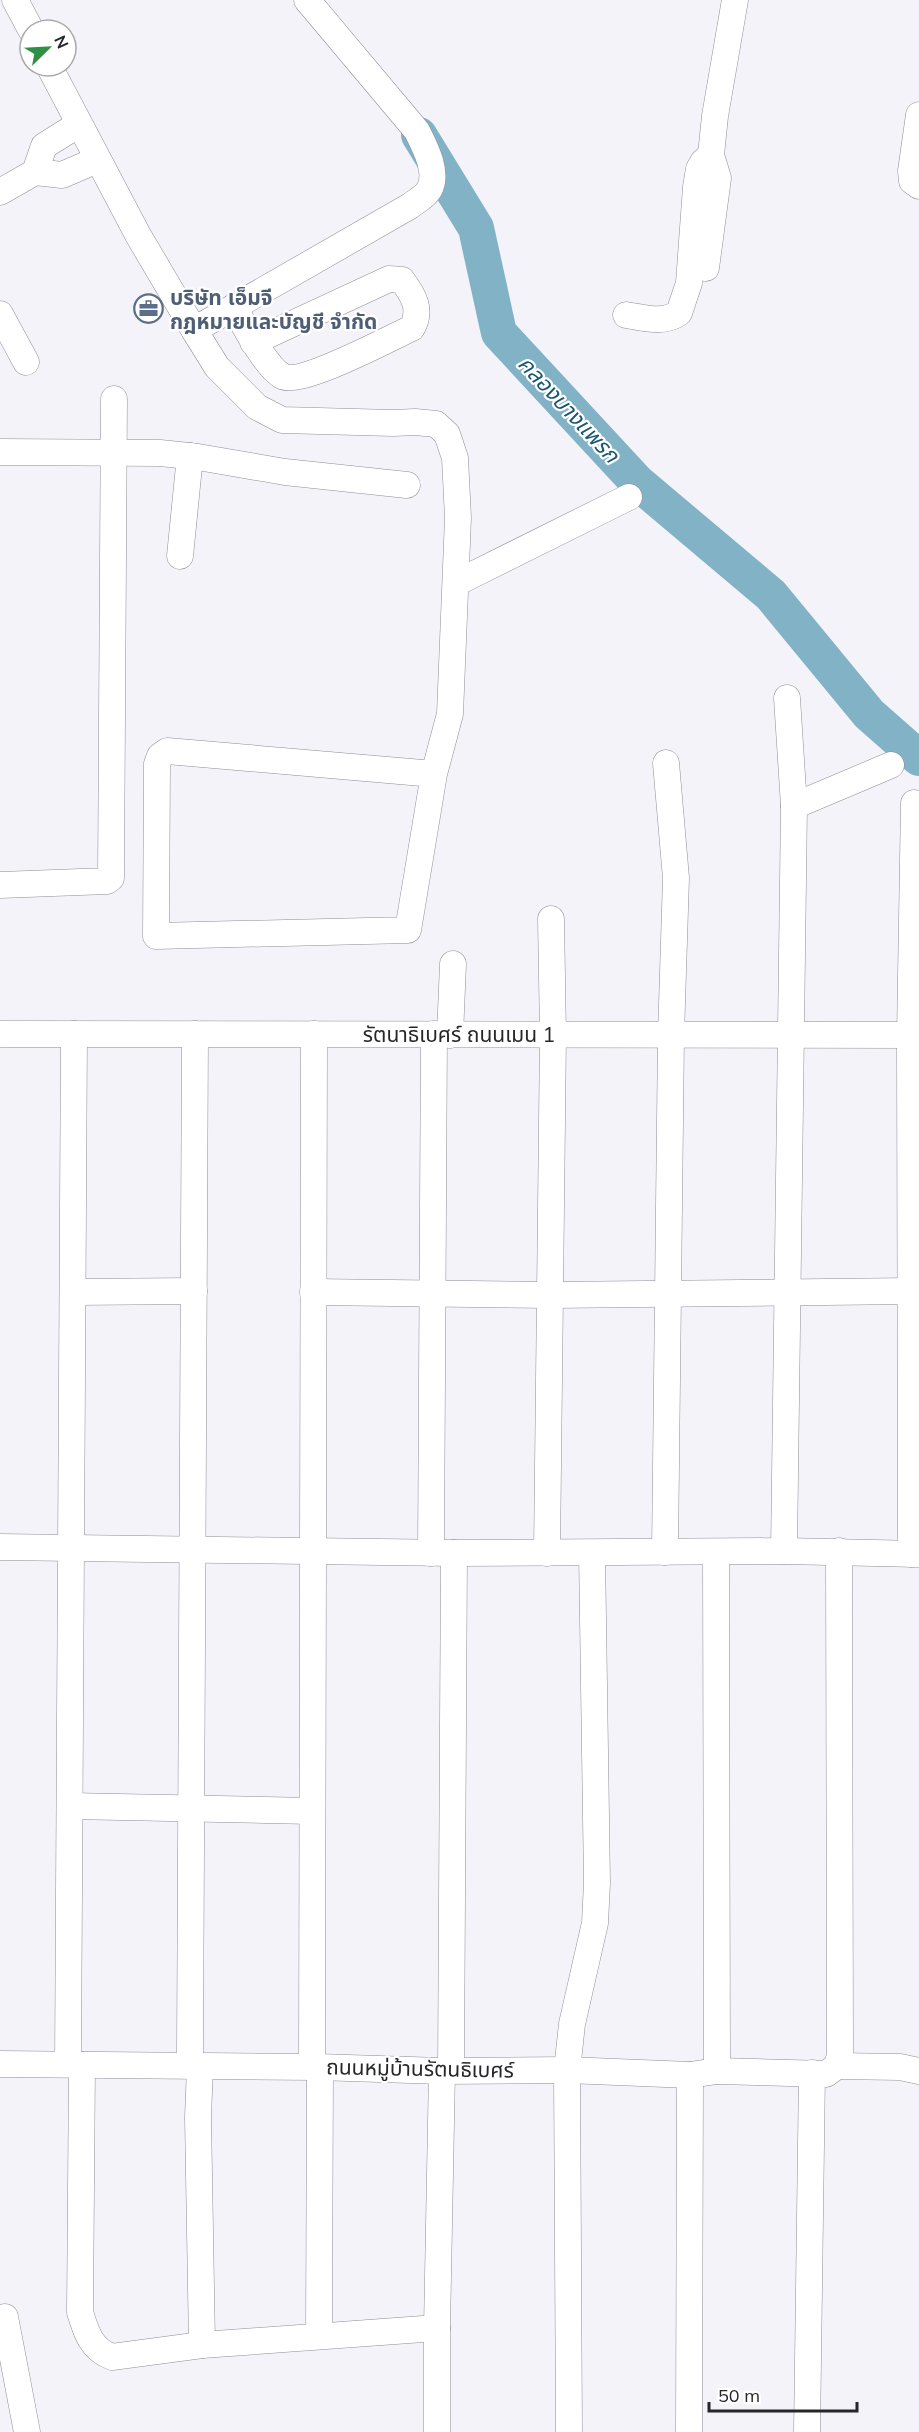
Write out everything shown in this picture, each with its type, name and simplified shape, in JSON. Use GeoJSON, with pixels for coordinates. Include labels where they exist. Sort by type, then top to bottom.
{"type":"FeatureCollection","features":[{"type":"Feature","properties":{"kind":"street"},"geometry":{"type":"LineString","coordinates":[[15,0],[25,18]]}},
{"type":"Feature","properties":{"kind":"street"},"geometry":{"type":"LineString","coordinates":[[194,330],[410,206],[428,193],[433,182],[429,154],[417,131],[307,0]]}},
{"type":"Feature","properties":{"kind":"street"},"geometry":{"type":"LineString","coordinates":[[706,268],[718,178],[711,155],[735,0]]}},
{"type":"Feature","properties":{"kind":"street"},"geometry":{"type":"LineString","coordinates":[[55,78],[138,235],[194,330],[217,367],[257,407],[282,420],[436,424],[447,434],[455,458],[458,518],[450,714],[434,774],[408,930],[156,936],[157,764],[160,756],[167,751],[434,774]]}},
{"type":"Feature","properties":{"kind":"street"},"geometry":{"type":"LineString","coordinates":[[919,115],[911,171],[912,181],[919,186]]}},
{"type":"Feature","properties":{"kind":"street"},"geometry":{"type":"LineString","coordinates":[[35,172],[44,146],[78,124]]}},
{"type":"Feature","properties":{"kind":"street"},"geometry":{"type":"LineString","coordinates":[[626,315],[659,321],[669,320],[680,313],[689,283],[699,169],[711,155]]}},
{"type":"Feature","properties":{"kind":"street"},"geometry":{"type":"LineString","coordinates":[[0,192],[35,172],[62,175],[98,160]]}},
{"type":"Feature","properties":{"kind":"street"},"geometry":{"type":"LineString","coordinates":[[234,307],[253,342],[282,375],[292,378],[313,374],[412,328],[418,310],[412,293],[402,280],[389,279],[253,342]]}},
{"type":"Feature","properties":{"kind":"street"},"geometry":{"type":"LineString","coordinates":[[0,314],[26,362]]}},
{"type":"Feature","properties":{"kind":"street"},"geometry":{"type":"LineString","coordinates":[[0,885],[107,881],[111,878],[114,399]]}},
{"type":"Feature","properties":{"kind":"street"},"geometry":{"type":"LineString","coordinates":[[0,452],[160,453],[285,472],[407,485]]}},
{"type":"Feature","properties":{"kind":"street"},"geometry":{"type":"LineString","coordinates":[[180,556],[190,456]]}},
{"type":"Feature","properties":{"kind":"street"},"geometry":{"type":"LineString","coordinates":[[456,584],[629,497]]}},
{"type":"Feature","properties":{"kind":"street"},"geometry":{"type":"LineString","coordinates":[[784,1551],[794,806],[787,698]]}},
{"type":"Feature","properties":{"kind":"street"},"geometry":{"type":"LineString","coordinates":[[665,1552],[671,1035],[676,878],[666,763]]}},
{"type":"Feature","properties":{"kind":"street"},"geometry":{"type":"LineString","coordinates":[[794,806],[891,765]]}},
{"type":"Feature","properties":{"kind":"street"},"geometry":{"type":"LineString","coordinates":[[0,1547],[312,1552],[839,1551],[915,1554],[911,1291],[915,1035],[914,803]]}},
{"type":"Feature","properties":{"kind":"street"},"geometry":{"type":"LineString","coordinates":[[546,1553],[553,1035],[551,919]]}},
{"type":"Feature","properties":{"kind":"street"},"geometry":{"type":"LineString","coordinates":[[437,2432],[436,2328],[447,2071],[443,1553],[433,1292],[442,1034],[453,964]]}},
{"type":"Feature","properties":{"kind":"street","name":"รัตนาธิเบศร์ ถนนเมน 1"},"geometry":{"type":"LineString","coordinates":[[0,1034],[915,1035]]}},
{"type":"Feature","properties":{"kind":"street"},"geometry":{"type":"LineString","coordinates":[[74,1034],[70,1806],[80,2312],[94,2346],[112,2356],[202,2345],[436,2328]]}},
{"type":"Feature","properties":{"kind":"street"},"geometry":{"type":"LineString","coordinates":[[195,1034],[191,1809],[202,2345]]}},
{"type":"Feature","properties":{"kind":"street"},"geometry":{"type":"LineString","coordinates":[[314,1034],[312,1811],[320,2336]]}},
{"type":"Feature","properties":{"kind":"street"},"geometry":{"type":"LineString","coordinates":[[73,1292],[194,1291]]}},
{"type":"Feature","properties":{"kind":"street"},"geometry":{"type":"LineString","coordinates":[[313,1292],[669,1294],[911,1291]]}},
{"type":"Feature","properties":{"kind":"street"},"geometry":{"type":"LineString","coordinates":[[837,2066],[840,2055],[839,1551]]}},
{"type":"Feature","properties":{"kind":"street"},"geometry":{"type":"LineString","coordinates":[[569,2432],[567,2070],[572,2024],[595,1923],[597,1883],[592,1553]]}},
{"type":"Feature","properties":{"kind":"street"},"geometry":{"type":"LineString","coordinates":[[716,1553],[717,2071]]}},
{"type":"Feature","properties":{"kind":"street"},"geometry":{"type":"LineString","coordinates":[[70,1806],[312,1811]]}},
{"type":"Feature","properties":{"kind":"street","name":"ถนนหมู่บ้านรัตนธิเบศร์"},"geometry":{"type":"LineString","coordinates":[[0,2064],[316,2067],[447,2071],[567,2070],[690,2075],[717,2071],[826,2074],[837,2066],[900,2067],[919,2071]]}},
{"type":"Feature","properties":{"kind":"street"},"geometry":{"type":"LineString","coordinates":[[807,2432],[812,2073]]}},
{"type":"Feature","properties":{"kind":"street"},"geometry":{"type":"LineString","coordinates":[[689,2432],[690,2075]]}},
{"type":"Feature","properties":{"kind":"street"},"geometry":{"type":"LineString","coordinates":[[6,2317],[27,2432]]}},
{"type":"Feature","properties":{"kind":"waterway","name":"คลองบางแพรก"},"geometry":{"type":"LineString","coordinates":[[419,135],[476,228],[499,333],[637,482],[771,595],[869,714],[919,758]]}},
{"type":"Feature","properties":{"kind":"place","name":"บริษัท เอ็มจี กฎหมายและบัญชี จำกัด"},"geometry":{"type":"Point","coordinates":[149,309]}}]}
